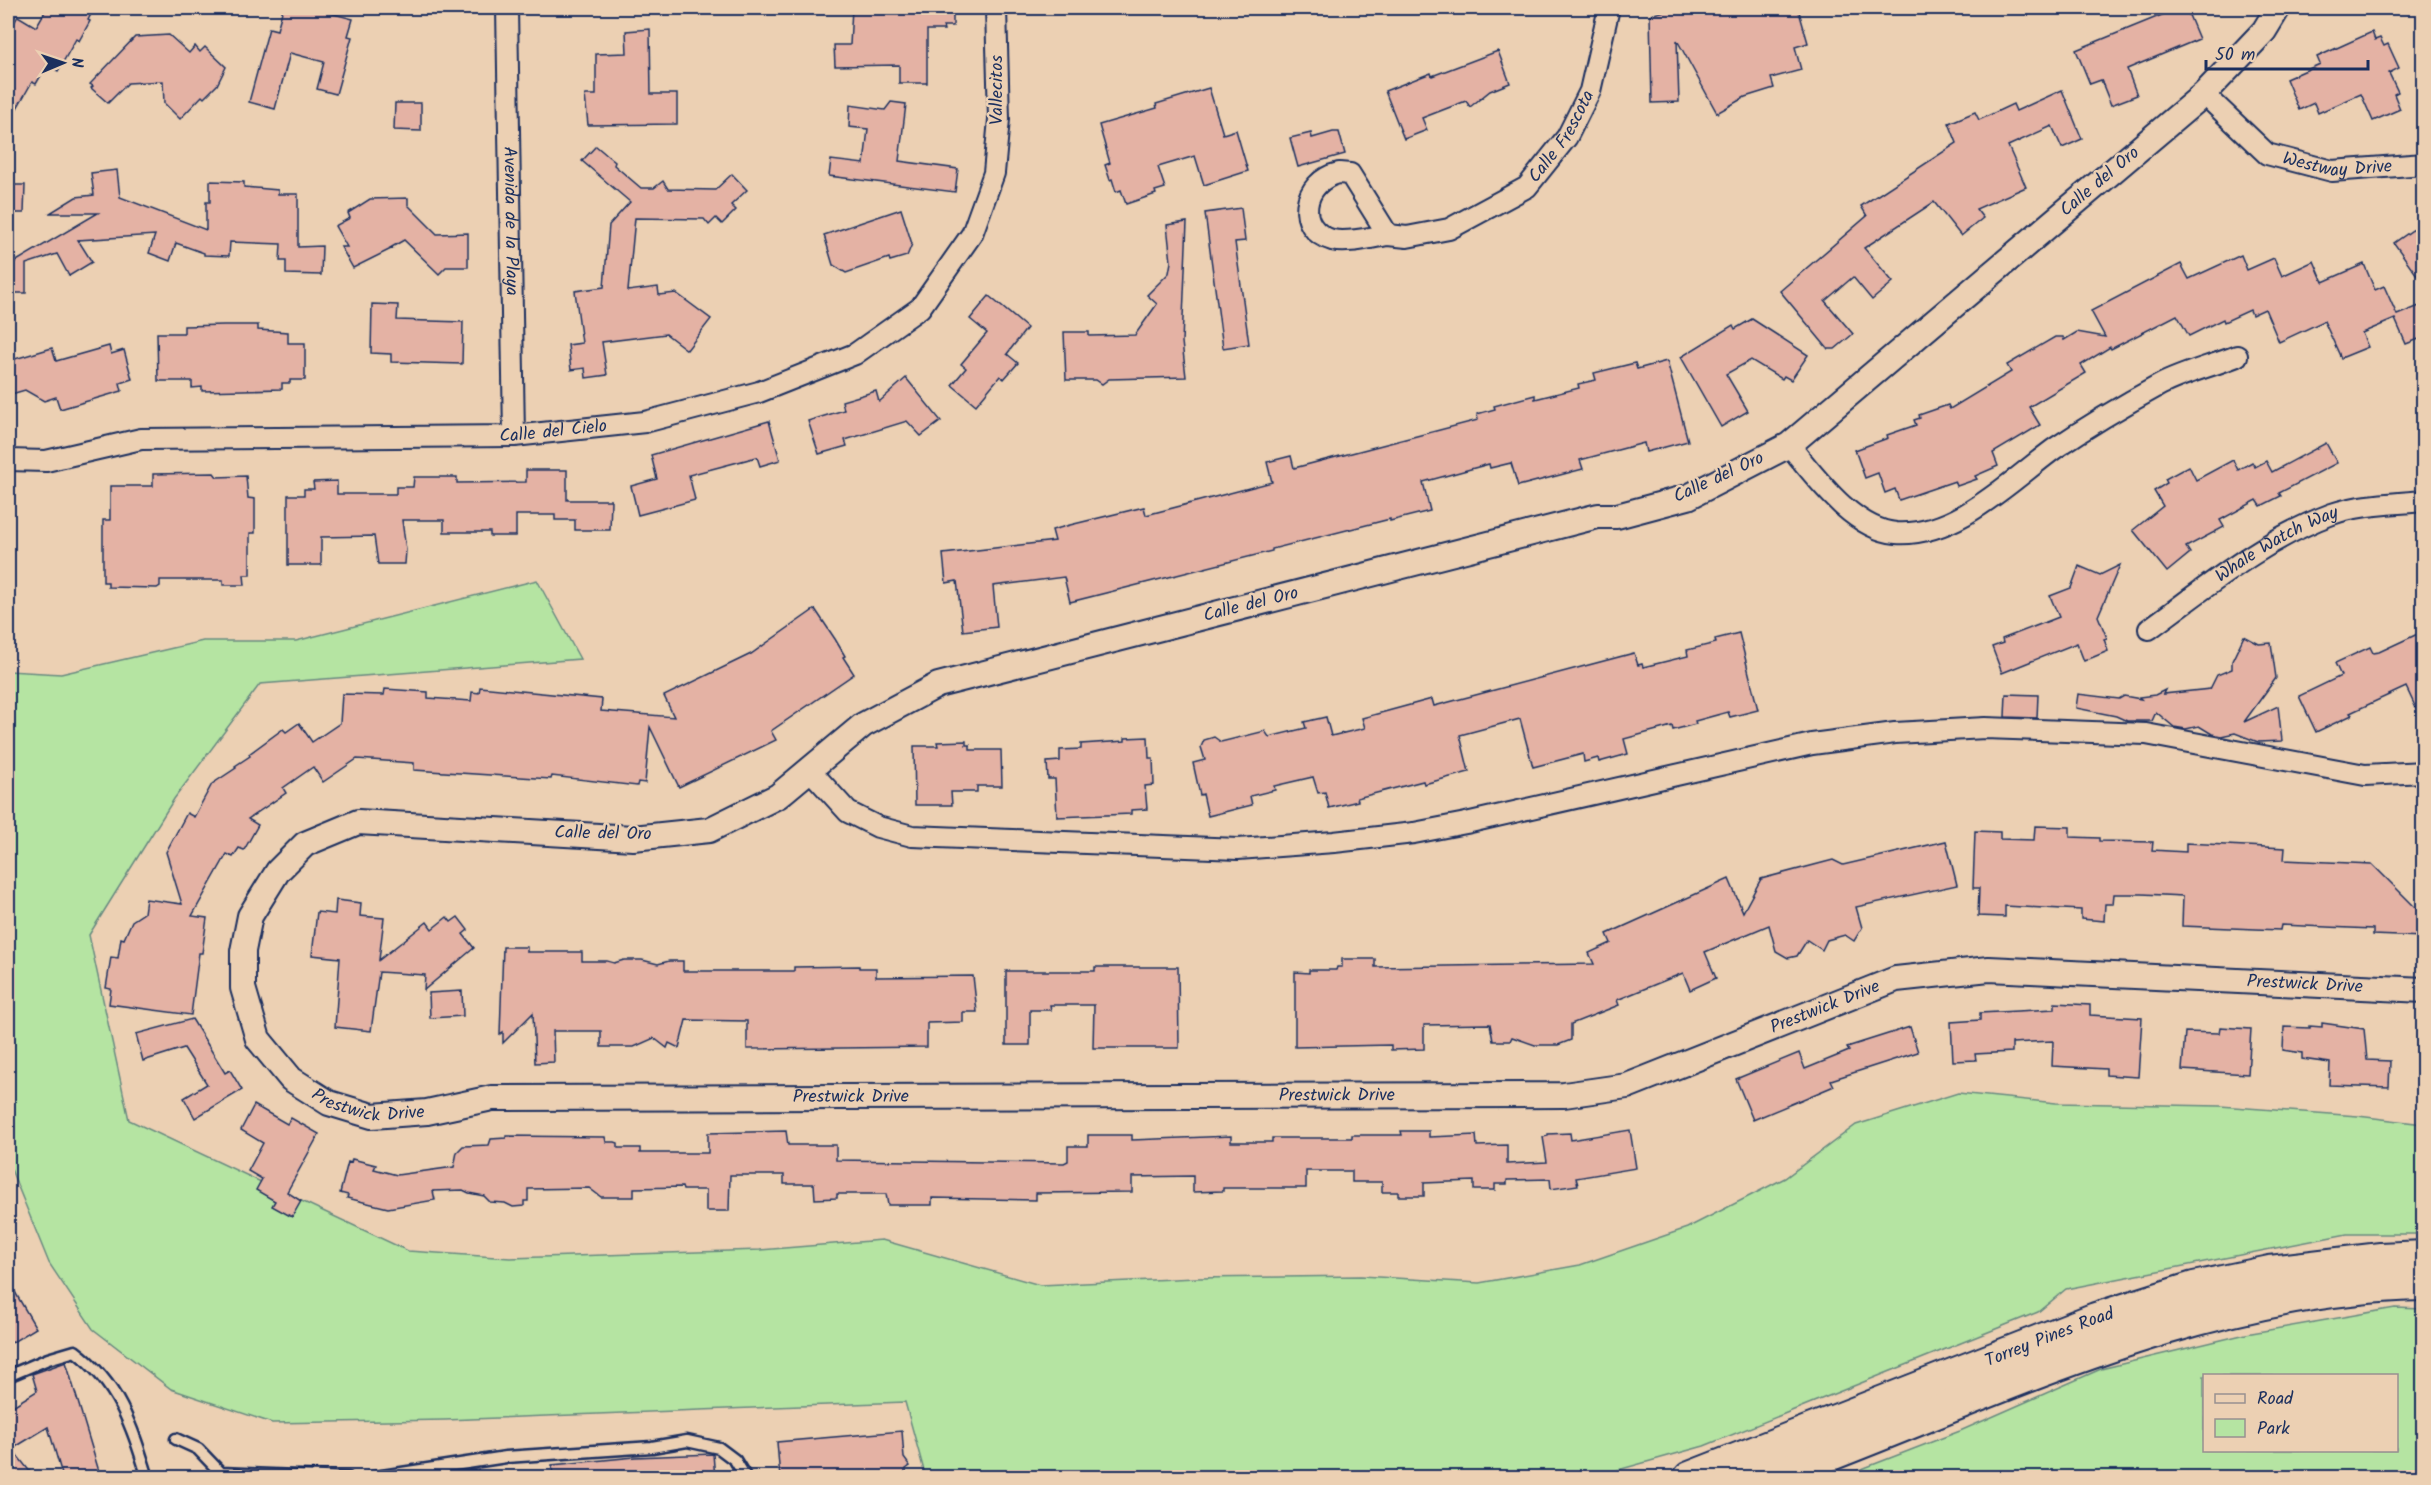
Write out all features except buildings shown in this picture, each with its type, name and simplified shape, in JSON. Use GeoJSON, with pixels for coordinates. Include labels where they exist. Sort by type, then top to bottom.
{"type":"FeatureCollection","features":[{"type":"Feature","properties":{"kind":"main road","name":"Torrey Pines Road"},"geometry":{"type":"LineString","coordinates":[[1690,1478],[2096,1319],[2194,1288],[2270,1272],[2381,1259],[2424,1257]]}},
{"type":"Feature","properties":{"kind":"main road","name":"Torrey Pines Road"},"geometry":{"type":"LineString","coordinates":[[1768,1478],[2091,1353],[2175,1324],[2292,1296],[2392,1284],[2424,1284]]}},
{"type":"Feature","properties":{"kind":"street","name":"Avenida de la Playa"},"geometry":{"type":"LineString","coordinates":[[507,8],[513,436]]}},
{"type":"Feature","properties":{"kind":"street","name":"Vallecitos"},"geometry":{"type":"LineString","coordinates":[[994,173],[999,119],[996,8]]}},
{"type":"Feature","properties":{"kind":"street","name":"Calle Frescota"},"geometry":{"type":"LineString","coordinates":[[1388,235],[1407,237],[1449,229],[1527,187],[1567,137],[1590,91],[1609,8]]}},
{"type":"Feature","properties":{"kind":"street","name":"Calle del Oro"},"geometry":{"type":"LineString","coordinates":[[258,1039],[243,988],[243,951],[250,916],[278,871],[305,844],[358,822],[633,838],[708,830],[778,796],[863,725],[938,685],[1598,516],[1617,516],[1688,497],[1789,445],[2204,94],[2264,31],[2278,8]]}},
{"type":"Feature","properties":{"kind":"street","name":"Westway Drive"},"geometry":{"type":"LineString","coordinates":[[2204,94],[2267,154],[2332,171],[2424,164]]}},
{"type":"Feature","properties":{"kind":"street","name":"Calle del Cielo"},"geometry":{"type":"LineString","coordinates":[[8,460],[46,461],[141,440],[513,436],[645,422],[759,392],[855,354],[920,308],[972,234],[994,173]]}},
{"type":"Feature","properties":{"kind":"street"},"geometry":{"type":"LineString","coordinates":[[1789,445],[1831,495],[1865,523],[1895,533],[1929,530],[1962,517],[2056,448],[2162,384],[2237,356]]}},
{"type":"Feature","properties":{"kind":"street","name":"Whale Watch Way"},"geometry":{"type":"LineString","coordinates":[[2149,629],[2271,542],[2333,514],[2367,506],[2424,501]]}},
{"type":"Feature","properties":{"kind":"street"},"geometry":{"type":"LineString","coordinates":[[809,769],[848,812],[878,827],[912,836],[1238,849],[1414,833],[1812,744],[1895,733],[1985,728],[2146,734],[2365,775],[2424,772]]}},
{"type":"Feature","properties":{"kind":"street","name":"Prestwick Drive"},"geometry":{"type":"LineString","coordinates":[[258,1039],[291,1079],[329,1103],[372,1116],[427,1112],[492,1098],[1564,1095],[1627,1086],[1896,979],[1989,969],[2424,990]]}},
{"type":"Feature","properties":{"kind":"lane"},"geometry":{"type":"LineString","coordinates":[[8,1376],[48,1359],[75,1351],[92,1364],[115,1393],[137,1442],[148,1478]]}},
{"type":"Feature","properties":{"kind":"lane"},"geometry":{"type":"LineString","coordinates":[[176,1439],[198,1449],[216,1475],[348,1478]]}},
{"type":"Feature","properties":{"kind":"lane"},"geometry":{"type":"LineString","coordinates":[[369,1478],[506,1457],[652,1447],[687,1441],[718,1448],[735,1460],[746,1478]]}},
{"type":"Feature","properties":{"kind":"green space"},"geometry":{"type":"Polygon","coordinates":[[[537,580],[580,659],[260,684],[174,799],[89,935],[129,1120],[408,1251],[510,1258],[760,1250],[882,1240],[1040,1285],[1196,1278],[1361,1276],[1479,1283],[1580,1265],[1687,1228],[1785,1178],[1856,1125],[1958,1093],[2056,1103],[2220,1106],[2358,1116],[2423,1124],[2424,1234],[2347,1234],[2066,1289],[2038,1312],[1704,1446],[1593,1477],[926,1478],[905,1402],[445,1420],[272,1423],[171,1389],[93,1329],[49,1263],[8,1162],[8,671],[61,674],[203,641],[296,641],[537,580]]]}},
{"type":"Feature","properties":{"kind":"green space"},"geometry":{"type":"Polygon","coordinates":[[[2395,1308],[2423,1309],[2423,1477],[1841,1477],[1960,1431],[2101,1369],[2246,1334],[2395,1308]]]}}]}
